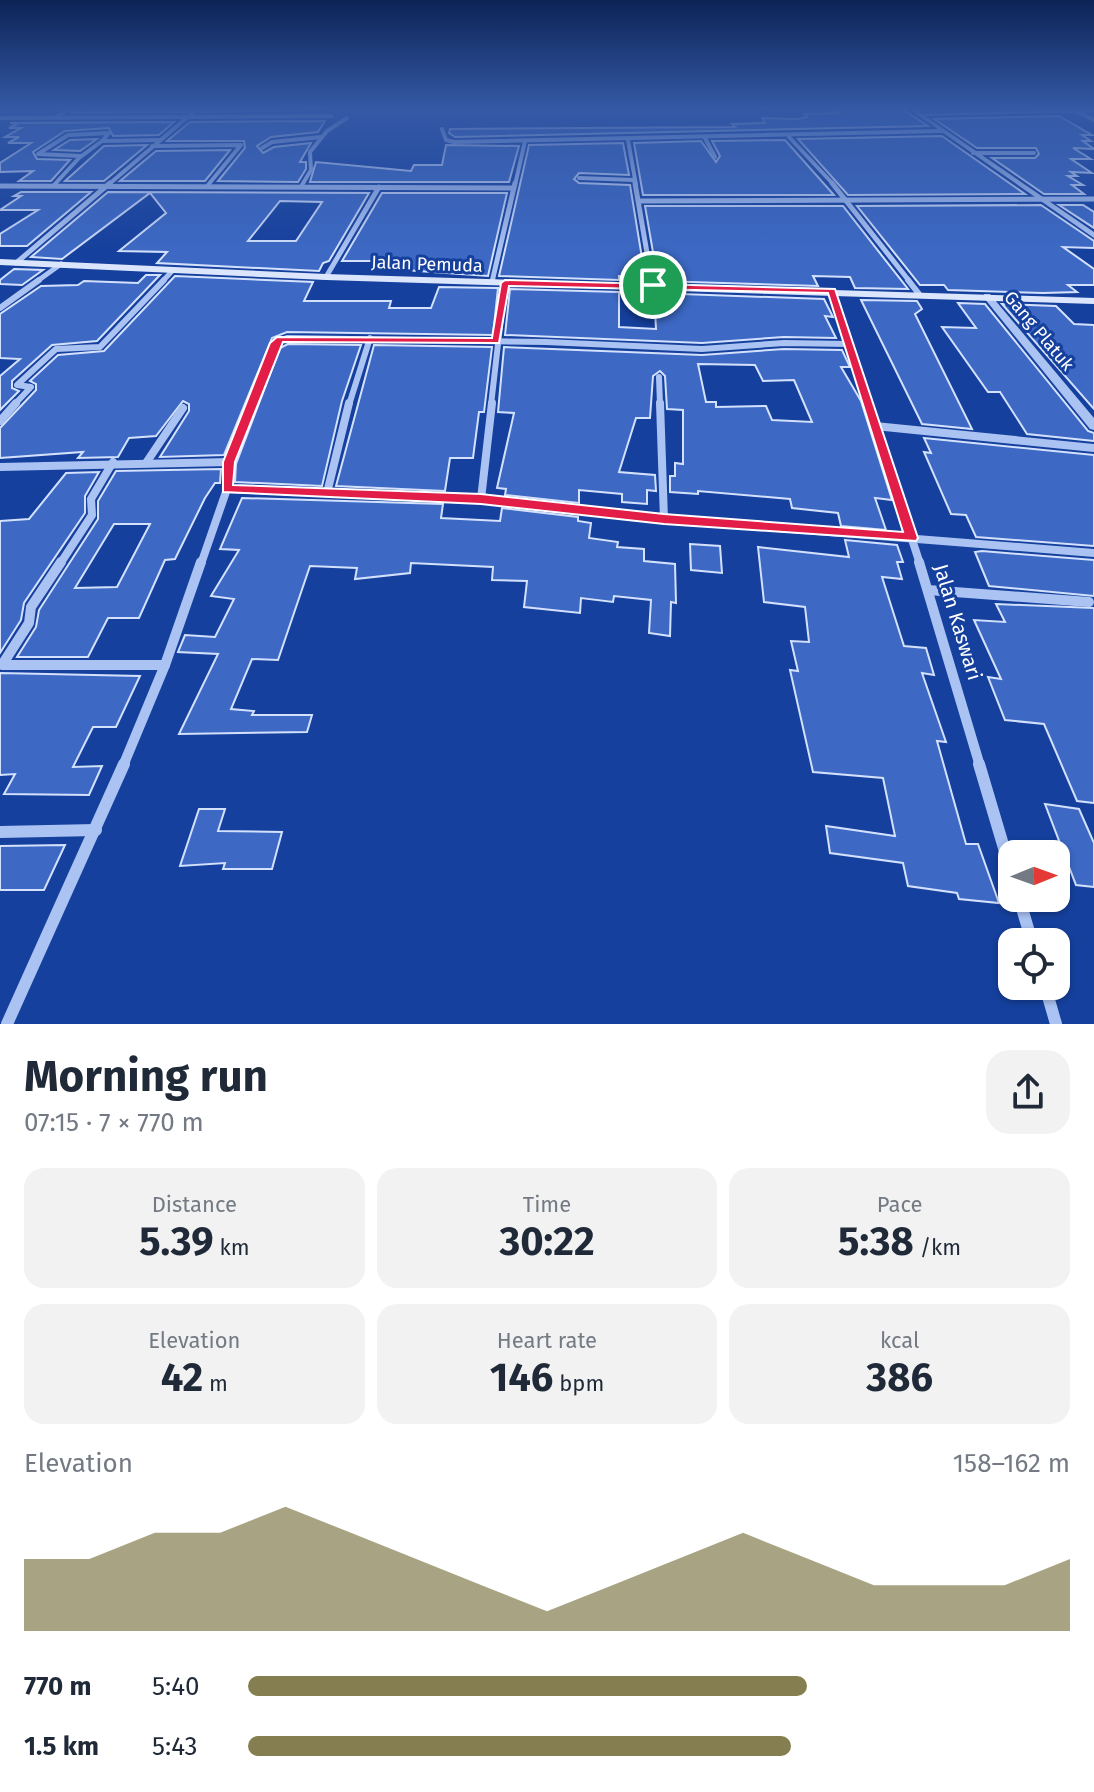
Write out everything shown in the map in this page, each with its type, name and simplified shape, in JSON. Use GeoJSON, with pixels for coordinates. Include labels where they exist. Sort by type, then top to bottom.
{"type":"FeatureCollection","features":[{"type":"Feature","properties":{"kind":"main road","name":"Jalan Pemuda"},"geometry":{"type":"LineString","coordinates":[[0,262],[326,277],[1094,301]]}},
{"type":"Feature","properties":{"kind":"street"},"geometry":{"type":"LineString","coordinates":[[54,185],[80,157]]}},
{"type":"Feature","properties":{"kind":"street"},"geometry":{"type":"LineString","coordinates":[[16,263],[139,157]]}},
{"type":"Feature","properties":{"kind":"street"},"geometry":{"type":"LineString","coordinates":[[208,185],[231,157]]}},
{"type":"Feature","properties":{"kind":"street"},"geometry":{"type":"LineString","coordinates":[[302,185],[311,170],[309,157]]}},
{"type":"Feature","properties":{"kind":"street"},"geometry":{"type":"LineString","coordinates":[[492,282],[521,157]]}},
{"type":"Feature","properties":{"kind":"street"},"geometry":{"type":"LineString","coordinates":[[631,157],[653,285]]}},
{"type":"Feature","properties":{"kind":"street"},"geometry":{"type":"LineString","coordinates":[[807,157],[846,198],[919,294]]}},
{"type":"Feature","properties":{"kind":"street"},"geometry":{"type":"LineString","coordinates":[[979,157],[1094,236]]}},
{"type":"Feature","properties":{"kind":"street"},"geometry":{"type":"LineString","coordinates":[[579,178],[635,180]]}},
{"type":"Feature","properties":{"kind":"street"},"geometry":{"type":"LineString","coordinates":[[0,186],[514,188]]}},
{"type":"Feature","properties":{"kind":"street"},"geometry":{"type":"LineString","coordinates":[[326,277],[379,187]]}},
{"type":"Feature","properties":{"kind":"street"},"geometry":{"type":"LineString","coordinates":[[639,201],[1094,199]]}},
{"type":"Feature","properties":{"kind":"street"},"geometry":{"type":"LineString","coordinates":[[0,308],[61,264]]}},
{"type":"Feature","properties":{"kind":"street"},"geometry":{"type":"LineString","coordinates":[[0,421],[31,387],[17,385],[56,349],[100,347],[173,270]]}},
{"type":"Feature","properties":{"kind":"street"},"geometry":{"type":"LineString","coordinates":[[481,499],[496,341],[505,283]]}},
{"type":"Feature","properties":{"kind":"street","name":"Jalan Kaswari"},"geometry":{"type":"LineString","coordinates":[[832,291],[912,538],[1002,840]]}},
{"type":"Feature","properties":{"kind":"street","name":"Gang Platuk"},"geometry":{"type":"LineString","coordinates":[[987,296],[1094,426]]}},
{"type":"Feature","properties":{"kind":"street"},"geometry":{"type":"LineString","coordinates":[[7,1024],[96,830],[165,665],[227,489],[229,462],[275,343],[287,338],[370,338],[702,349],[784,343],[849,344]]}},
{"type":"Feature","properties":{"kind":"street"},"geometry":{"type":"LineString","coordinates":[[327,493],[341,430],[370,338]]}},
{"type":"Feature","properties":{"kind":"street"},"geometry":{"type":"LineString","coordinates":[[659,377],[664,519]]}},
{"type":"Feature","properties":{"kind":"street"},"geometry":{"type":"LineString","coordinates":[[146,463],[183,408]]}},
{"type":"Feature","properties":{"kind":"street"},"geometry":{"type":"LineString","coordinates":[[875,426],[1094,448]]}},
{"type":"Feature","properties":{"kind":"street"},"geometry":{"type":"LineString","coordinates":[[0,467],[113,462],[229,462]]}},
{"type":"Feature","properties":{"kind":"street"},"geometry":{"type":"LineString","coordinates":[[113,462],[91,499],[92,515],[31,607],[29,623],[2,665],[165,665]]}},
{"type":"Feature","properties":{"kind":"street"},"geometry":{"type":"LineString","coordinates":[[227,489],[481,499],[664,519],[1094,553]]}},
{"type":"Feature","properties":{"kind":"street"},"geometry":{"type":"LineString","coordinates":[[928,590],[1089,602]]}},
{"type":"Feature","properties":{"kind":"street"},"geometry":{"type":"LineString","coordinates":[[0,832],[96,830]]}},
{"type":"Feature","properties":{"kind":"street"},"geometry":{"type":"LineString","coordinates":[[1049,1000],[1056,1024]]}},
{"type":"Feature","properties":{"kind":"building"},"geometry":{"type":"Polygon","coordinates":[[[10,157],[70,160],[51,181],[19,181],[33,171],[0,172],[0,163],[10,157]]]}},
{"type":"Feature","properties":{"kind":"building"},"geometry":{"type":"Polygon","coordinates":[[[92,157],[133,157],[104,181],[65,181],[92,157]]]}},
{"type":"Feature","properties":{"kind":"building"},"geometry":{"type":"Polygon","coordinates":[[[149,157],[225,157],[205,181],[120,181],[149,157]]]}},
{"type":"Feature","properties":{"kind":"building"},"geometry":{"type":"Polygon","coordinates":[[[238,157],[303,157],[300,162],[306,162],[306,169],[298,182],[218,181],[238,157]]]}},
{"type":"Feature","properties":{"kind":"building"},"geometry":{"type":"Polygon","coordinates":[[[444,157],[516,157],[509,182],[310,182],[316,162],[411,171],[414,165],[442,165],[444,157]]]}},
{"type":"Feature","properties":{"kind":"building"},"geometry":{"type":"Polygon","coordinates":[[[526,157],[626,157],[629,175],[579,173],[574,179],[579,183],[630,185],[645,276],[619,276],[619,280],[499,276],[526,157]]]}},
{"type":"Feature","properties":{"kind":"building"},"geometry":{"type":"Polygon","coordinates":[[[636,157],[712,157],[716,162],[719,157],[800,157],[834,195],[643,195],[636,157]]]}},
{"type":"Feature","properties":{"kind":"building"},"geometry":{"type":"Polygon","coordinates":[[[814,157],[972,157],[1025,194],[848,195],[814,157]]]}},
{"type":"Feature","properties":{"kind":"building"},"geometry":{"type":"Polygon","coordinates":[[[992,158],[1091,159],[1071,159],[1092,173],[1071,172],[1077,176],[1068,176],[1083,185],[1072,185],[1084,194],[1044,194],[992,158]]]}},
{"type":"Feature","properties":{"kind":"building"},"geometry":{"type":"Polygon","coordinates":[[[21,192],[91,192],[27,246],[0,246],[0,234],[38,210],[0,210],[21,196],[14,196],[21,192]]]}},
{"type":"Feature","properties":{"kind":"building"},"geometry":{"type":"Polygon","coordinates":[[[108,192],[369,193],[329,261],[323,263],[319,271],[157,263],[167,252],[119,251],[166,213],[150,193],[62,259],[31,257],[108,192]],[[280,201],[248,241],[296,241],[322,202],[280,201]]]}},
{"type":"Feature","properties":{"kind":"building"},"geometry":{"type":"Polygon","coordinates":[[[382,193],[507,193],[488,276],[391,269],[392,266],[386,266],[388,261],[342,261],[382,193]]]}},
{"type":"Feature","properties":{"kind":"building"},"geometry":{"type":"Polygon","coordinates":[[[1041,205],[1094,241],[1094,248],[1063,247],[1094,269],[1094,285],[1068,285],[1077,292],[1043,293],[948,290],[944,285],[920,285],[857,206],[1041,205]]]}},
{"type":"Feature","properties":{"kind":"building"},"geometry":{"type":"Polygon","coordinates":[[[1059,205],[1083,205],[1094,212],[1094,228],[1059,205]]]}},
{"type":"Feature","properties":{"kind":"building"},"geometry":{"type":"Polygon","coordinates":[[[645,206],[843,206],[908,289],[855,288],[850,277],[813,276],[818,286],[658,281],[645,206]]]}},
{"type":"Feature","properties":{"kind":"building"},"geometry":{"type":"Polygon","coordinates":[[[14,269],[43,270],[22,285],[0,284],[0,280],[14,269]]]}},
{"type":"Feature","properties":{"kind":"building"},"geometry":{"type":"Polygon","coordinates":[[[146,275],[160,275],[97,341],[52,345],[12,381],[12,388],[19,391],[0,410],[0,376],[20,359],[0,358],[0,314],[41,286],[78,285],[84,281],[138,283],[146,275]]]}},
{"type":"Feature","properties":{"kind":"building"},"geometry":{"type":"Polygon","coordinates":[[[175,276],[313,282],[304,301],[391,301],[389,308],[431,308],[439,287],[498,288],[493,335],[287,332],[272,338],[224,455],[160,457],[189,411],[189,404],[183,401],[156,436],[129,438],[118,457],[78,458],[83,452],[0,458],[0,428],[36,390],[36,384],[30,381],[58,355],[104,351],[175,276]]]}},
{"type":"Feature","properties":{"kind":"building"},"geometry":{"type":"Polygon","coordinates":[[[510,289],[619,292],[619,327],[656,329],[654,293],[824,299],[833,317],[825,316],[836,338],[784,337],[702,343],[505,335],[510,289]]]}},
{"type":"Feature","properties":{"kind":"building"},"geometry":{"type":"Polygon","coordinates":[[[861,300],[917,301],[922,309],[915,314],[972,429],[922,424],[861,300]]]}},
{"type":"Feature","properties":{"kind":"building"},"geometry":{"type":"Polygon","coordinates":[[[958,303],[985,304],[1088,431],[1094,433],[1094,441],[1027,434],[1000,392],[988,392],[942,327],[976,328],[958,303]]]}},
{"type":"Feature","properties":{"kind":"building"},"geometry":{"type":"Polygon","coordinates":[[[1002,304],[1056,306],[1074,324],[1094,325],[1094,409],[1002,304]]]}},
{"type":"Feature","properties":{"kind":"building"},"geometry":{"type":"Polygon","coordinates":[[[288,344],[361,345],[342,401],[322,486],[235,482],[236,464],[280,348],[288,344]]]}},
{"type":"Feature","properties":{"kind":"building"},"geometry":{"type":"Polygon","coordinates":[[[374,345],[492,347],[484,412],[479,412],[473,458],[450,458],[445,491],[336,486],[374,345]]]}},
{"type":"Feature","properties":{"kind":"building"},"geometry":{"type":"Polygon","coordinates":[[[504,347],[702,355],[784,349],[842,350],[850,367],[841,367],[861,401],[892,500],[875,498],[886,530],[841,526],[838,513],[792,508],[790,499],[698,491],[698,494],[670,492],[670,476],[675,476],[675,463],[683,464],[683,410],[667,409],[665,376],[660,371],[653,376],[650,418],[636,418],[619,472],[655,475],[656,491],[647,490],[647,504],[622,502],[622,494],[579,490],[579,503],[505,495],[506,489],[497,488],[514,413],[498,412],[504,347]],[[698,364],[706,402],[716,402],[716,407],[766,406],[772,420],[812,422],[794,380],[763,381],[755,365],[698,364]]]}},
{"type":"Feature","properties":{"kind":"building"},"geometry":{"type":"Polygon","coordinates":[[[924,438],[1094,455],[1094,546],[976,537],[966,515],[951,514],[924,452],[931,453],[924,438]]]}},
{"type":"Feature","properties":{"kind":"building"},"geometry":{"type":"Polygon","coordinates":[[[221,469],[220,483],[215,483],[205,498],[175,559],[165,560],[139,618],[108,618],[88,657],[17,657],[36,627],[39,610],[98,519],[98,501],[116,471],[221,469]],[[114,524],[75,588],[117,587],[150,524],[114,524]]]}},
{"type":"Feature","properties":{"kind":"building"},"geometry":{"type":"Polygon","coordinates":[[[99,472],[85,496],[85,513],[24,603],[21,620],[0,653],[0,521],[29,519],[66,473],[99,472]]]}},
{"type":"Feature","properties":{"kind":"building"},"geometry":{"type":"Polygon","coordinates":[[[242,498],[443,504],[441,518],[500,521],[502,508],[578,517],[578,521],[591,523],[589,538],[618,542],[617,547],[644,549],[644,561],[675,564],[676,603],[671,602],[670,636],[649,633],[651,600],[614,596],[613,602],[581,598],[580,613],[524,607],[527,581],[492,580],[493,567],[411,563],[410,573],[355,579],[357,568],[310,566],[278,660],[252,659],[231,709],[254,711],[252,715],[312,715],[307,732],[179,734],[218,654],[178,652],[185,635],[215,637],[234,599],[211,596],[239,550],[220,549],[242,498]]]}},
{"type":"Feature","properties":{"kind":"building"},"geometry":{"type":"Polygon","coordinates":[[[845,540],[897,545],[903,562],[897,562],[902,579],[882,577],[904,646],[926,648],[934,675],[922,673],[946,742],[937,741],[966,844],[978,844],[998,903],[959,899],[957,893],[908,886],[903,863],[830,853],[826,826],[895,836],[883,778],[813,772],[790,670],[798,671],[791,641],[809,642],[805,607],[764,602],[758,547],[849,557],[845,540]]]}},
{"type":"Feature","properties":{"kind":"building"},"geometry":{"type":"Polygon","coordinates":[[[690,544],[720,546],[722,573],[691,570],[690,544]]]}},
{"type":"Feature","properties":{"kind":"building"},"geometry":{"type":"Polygon","coordinates":[[[975,552],[1094,560],[1094,596],[989,586],[975,552]]]}},
{"type":"Feature","properties":{"kind":"building"},"geometry":{"type":"Polygon","coordinates":[[[996,604],[1094,608],[1094,803],[1077,801],[1044,724],[1005,720],[988,677],[1001,679],[974,620],[1005,622],[996,604]]]}},
{"type":"Feature","properties":{"kind":"building"},"geometry":{"type":"Polygon","coordinates":[[[0,673],[140,676],[116,727],[93,727],[73,767],[102,766],[89,795],[4,794],[15,774],[0,775],[0,673]]]}},
{"type":"Feature","properties":{"kind":"building"},"geometry":{"type":"Polygon","coordinates":[[[1045,804],[1079,809],[1094,843],[1094,887],[1076,885],[1070,869],[1070,840],[1059,840],[1045,804]]]}},
{"type":"Feature","properties":{"kind":"building"},"geometry":{"type":"Polygon","coordinates":[[[199,809],[225,809],[218,831],[282,832],[272,869],[223,869],[225,863],[180,866],[199,809]]]}},
{"type":"Feature","properties":{"kind":"building"},"geometry":{"type":"Polygon","coordinates":[[[65,845],[44,890],[0,890],[0,846],[65,845]]]}},
{"type":"Feature","properties":{"kind":"route"},"geometry":{"type":"LineString","coordinates":[[505,283],[653,285],[832,291],[912,538],[664,519],[481,499],[227,489],[229,462],[275,343],[280,339],[496,341],[505,283]]}}]}
